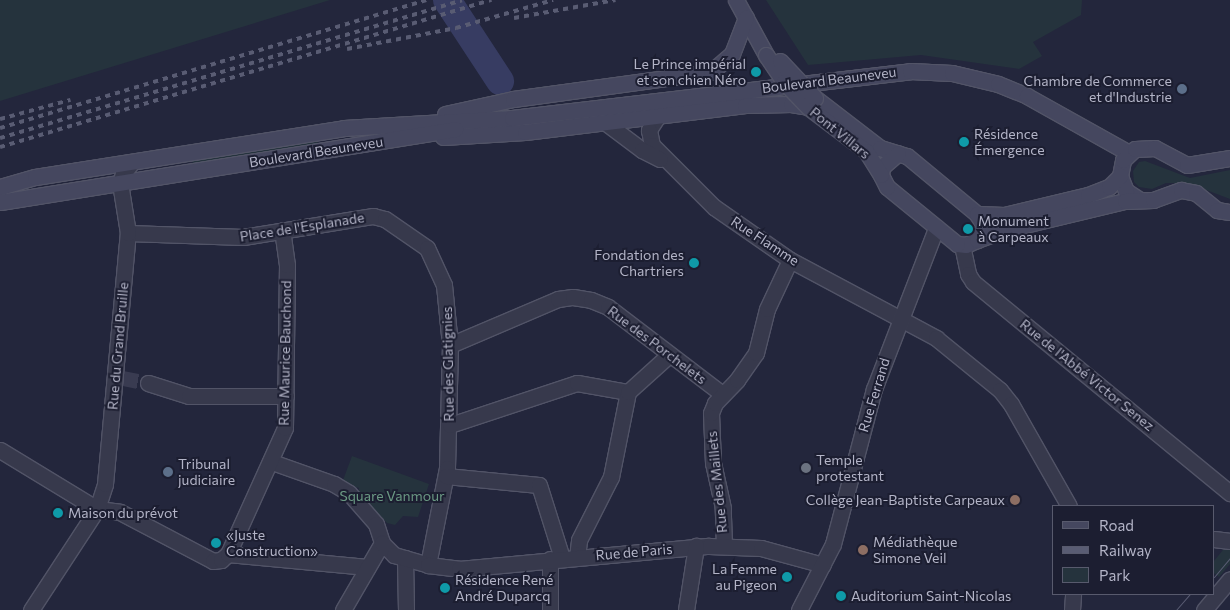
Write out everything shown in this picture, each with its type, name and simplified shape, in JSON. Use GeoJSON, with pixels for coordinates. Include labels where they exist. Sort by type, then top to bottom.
{"type":"FeatureCollection","features":[{"type":"Feature","properties":{"kind":"main road","name":"Pont Villars"},"geometry":{"type":"LineString","coordinates":[[741,9],[769,53],[784,82],[873,143],[907,156],[977,214]]}},
{"type":"Feature","properties":{"kind":"main road"},"geometry":{"type":"LineString","coordinates":[[392,124],[520,98],[711,72],[732,54],[741,9]]}},
{"type":"Feature","properties":{"kind":"main road","name":"Boulevard Beauneveu"},"geometry":{"type":"LineString","coordinates":[[0,202],[397,140],[512,118],[900,71],[931,71],[976,77],[1016,91],[1129,153]]}},
{"type":"Feature","properties":{"kind":"main road","name":"Pont Villars"},"geometry":{"type":"LineString","coordinates":[[812,102],[866,151],[887,187],[936,228],[962,245]]}},
{"type":"Feature","properties":{"kind":"main road"},"geometry":{"type":"LineString","coordinates":[[397,140],[503,134],[754,104],[812,102]]}},
{"type":"Feature","properties":{"kind":"main road","name":"Boulevard Beauneveu"},"geometry":{"type":"LineString","coordinates":[[0,186],[132,162],[344,128],[512,118]]}},
{"type":"Feature","properties":{"kind":"main road"},"geometry":{"type":"LineString","coordinates":[[1140,200],[1126,191],[1120,176],[1122,163],[1129,153],[1138,148],[1152,147],[1187,165],[1230,158]]}},
{"type":"Feature","properties":{"kind":"main road"},"geometry":{"type":"LineString","coordinates":[[881,175],[883,163],[898,154]]}},
{"type":"Feature","properties":{"kind":"main road"},"geometry":{"type":"LineString","coordinates":[[977,214],[1004,215],[1088,195],[1109,187],[1120,176]]}},
{"type":"Feature","properties":{"kind":"main road"},"geometry":{"type":"LineString","coordinates":[[962,245],[1008,229],[1140,200],[1153,200],[1185,190],[1199,196],[1230,223]]}},
{"type":"Feature","properties":{"kind":"main road"},"geometry":{"type":"LineString","coordinates":[[1214,209],[1230,212]]}},
{"type":"Feature","properties":{"kind":"main road"},"geometry":{"type":"LineString","coordinates":[[977,214],[984,226],[977,240]]}},
{"type":"Feature","properties":{"kind":"street","name":"Rue Flamme"},"geometry":{"type":"LineString","coordinates":[[658,116],[651,125],[650,140],[657,153],[714,207],[790,260],[865,298],[948,346],[1000,390],[1011,404],[1068,505]]}},
{"type":"Feature","properties":{"kind":"street","name":"Rue Flamme"},"geometry":{"type":"LineString","coordinates":[[606,123],[648,154],[668,162]]}},
{"type":"Feature","properties":{"kind":"street"},"geometry":{"type":"LineString","coordinates":[[120,183],[123,174],[132,162]]}},
{"type":"Feature","properties":{"kind":"street","name":"Rue du Grand Bruille"},"geometry":{"type":"LineString","coordinates":[[31,610],[97,509],[106,476],[119,378],[128,232],[120,183]]}},
{"type":"Feature","properties":{"kind":"street","name":"Place de l'Esplanade"},"geometry":{"type":"LineString","coordinates":[[128,232],[227,238],[380,216],[415,237],[432,255]]}},
{"type":"Feature","properties":{"kind":"street","name":"Rue Ferrand"},"geometry":{"type":"LineString","coordinates":[[823,565],[837,531],[870,401],[899,318],[936,228]]}},
{"type":"Feature","properties":{"kind":"street","name":"Rue Maurice Bauchond"},"geometry":{"type":"LineString","coordinates":[[228,554],[272,462],[285,428],[287,257],[282,230]]}},
{"type":"Feature","properties":{"kind":"street","name":"Rue de l'Abbé Victor Senez"},"geometry":{"type":"LineString","coordinates":[[962,245],[968,274],[973,282],[1230,493]]}},
{"type":"Feature","properties":{"kind":"street","name":"Rue des Glatignies"},"geometry":{"type":"LineString","coordinates":[[428,565],[446,476],[450,425],[450,344],[446,296],[432,255]]}},
{"type":"Feature","properties":{"kind":"street","name":"Rue des Maillets"},"geometry":{"type":"LineString","coordinates":[[724,545],[723,508],[713,463],[710,419],[715,403],[756,353],[768,308],[790,260]]}},
{"type":"Feature","properties":{"kind":"street","name":"Rue des Porchelets"},"geometry":{"type":"LineString","coordinates":[[450,344],[558,299],[573,297],[603,304],[722,394]]}},
{"type":"Feature","properties":{"kind":"street"},"geometry":{"type":"LineString","coordinates":[[577,556],[579,540],[611,477],[628,392],[669,355]]}},
{"type":"Feature","properties":{"kind":"street"},"geometry":{"type":"LineString","coordinates":[[148,383],[189,396],[286,396]]}},
{"type":"Feature","properties":{"kind":"street"},"geometry":{"type":"LineString","coordinates":[[450,425],[577,383],[628,392]]}},
{"type":"Feature","properties":{"kind":"street"},"geometry":{"type":"LineString","coordinates":[[0,450],[97,509],[120,512],[210,560],[221,560],[228,554],[367,567]]}},
{"type":"Feature","properties":{"kind":"street"},"geometry":{"type":"LineString","coordinates":[[272,462],[334,484],[349,493],[376,524],[382,542],[400,556],[406,610]]}},
{"type":"Feature","properties":{"kind":"street"},"geometry":{"type":"LineString","coordinates":[[446,476],[539,485],[556,558],[550,610]]}},
{"type":"Feature","properties":{"kind":"street"},"geometry":{"type":"LineString","coordinates":[[1215,539],[1230,541]]}},
{"type":"Feature","properties":{"kind":"street"},"geometry":{"type":"LineString","coordinates":[[343,610],[382,542]]}},
{"type":"Feature","properties":{"kind":"street","name":"Rue de Paris"},"geometry":{"type":"LineString","coordinates":[[400,556],[428,565],[459,569],[577,556],[724,545],[761,548],[823,565]]}},
{"type":"Feature","properties":{"kind":"street"},"geometry":{"type":"LineString","coordinates":[[686,610],[696,546]]}},
{"type":"Feature","properties":{"kind":"street"},"geometry":{"type":"LineString","coordinates":[[798,610],[823,565]]}},
{"type":"Feature","properties":{"kind":"street"},"geometry":{"type":"LineString","coordinates":[[1204,610],[1230,579]]}},
{"type":"Feature","properties":{"kind":"street"},"geometry":{"type":"LineString","coordinates":[[1072,610],[1073,595]]}},
{"type":"Feature","properties":{"kind":"green space"},"geometry":{"type":"Polygon","coordinates":[[[0,0],[330,0],[0,101],[0,0]]]}},
{"type":"Feature","properties":{"kind":"green space"},"geometry":{"type":"Polygon","coordinates":[[[766,0],[1082,0],[1081,15],[1033,42],[1042,56],[1019,69],[921,55],[808,65],[766,0]]]}},
{"type":"Feature","properties":{"kind":"green space"},"geometry":{"type":"Polygon","coordinates":[[[317,140],[318,144],[193,164],[192,160],[317,140]]]}},
{"type":"Feature","properties":{"kind":"green space"},"geometry":{"type":"Polygon","coordinates":[[[1145,161],[1190,178],[1230,170],[1230,199],[1188,183],[1166,183],[1152,189],[1139,187],[1134,182],[1133,171],[1139,162],[1145,161]]]}},
{"type":"Feature","properties":{"kind":"green space","name":"Square Vanmour"},"geometry":{"type":"Polygon","coordinates":[[[352,456],[429,484],[418,517],[403,516],[395,525],[387,523],[358,493],[359,488],[342,483],[352,456]]]}},
{"type":"Feature","properties":{"kind":"green space"},"geometry":{"type":"Polygon","coordinates":[[[1227,545],[1230,546],[1230,564],[1219,577],[1215,574],[1215,560],[1227,545]]]}},
{"type":"Feature","properties":{"kind":"waterway"},"geometry":{"type":"LineString","coordinates":[[447,0],[500,81]]}},
{"type":"Feature","properties":{"kind":"tunnel"},"geometry":{"type":"LineString","coordinates":[[123,378],[148,383]]}},
{"type":"Feature","properties":{"kind":"tram line"},"geometry":{"type":"LineString","coordinates":[[1215,576],[1230,558]]}},
{"type":"Feature","properties":{"kind":"tram line"},"geometry":{"type":"LineString","coordinates":[[1176,610],[1189,595]]}},
{"type":"Feature","properties":{"kind":"railway"},"geometry":{"type":"LineString","coordinates":[[0,128],[426,0]]}},
{"type":"Feature","properties":{"kind":"railway"},"geometry":{"type":"LineString","coordinates":[[0,138],[462,0]]}},
{"type":"Feature","properties":{"kind":"railway"},"geometry":{"type":"LineString","coordinates":[[0,147],[491,0]]}},
{"type":"Feature","properties":{"kind":"railway"},"geometry":{"type":"LineString","coordinates":[[347,49],[456,28],[553,0]]}},
{"type":"Feature","properties":{"kind":"railway"},"geometry":{"type":"LineString","coordinates":[[514,18],[615,0]]}},
{"type":"Feature","properties":{"kind":"railway"},"geometry":{"type":"LineString","coordinates":[[0,119],[70,100]]}},
{"type":"Feature","properties":{"kind":"place","name":"Le Prince impérial et son chien Néro"},"geometry":{"type":"Point","coordinates":[756,72]}},
{"type":"Feature","properties":{"kind":"place","name":"Chambre de Commerce et d'Industrie"},"geometry":{"type":"Point","coordinates":[1182,89]}},
{"type":"Feature","properties":{"kind":"place","name":"Résidence Émergence"},"geometry":{"type":"Point","coordinates":[964,142]}},
{"type":"Feature","properties":{"kind":"place","name":"Monument à Carpeaux"},"geometry":{"type":"Point","coordinates":[968,229]}},
{"type":"Feature","properties":{"kind":"place","name":"Fondation des Chartriers"},"geometry":{"type":"Point","coordinates":[694,263]}},
{"type":"Feature","properties":{"kind":"place","name":"Temple protestant"},"geometry":{"type":"Point","coordinates":[806,468]}},
{"type":"Feature","properties":{"kind":"place","name":"Tribunal judiciaire"},"geometry":{"type":"Point","coordinates":[168,472]}},
{"type":"Feature","properties":{"kind":"place","name":"Collège Jean-Baptiste Carpeaux"},"geometry":{"type":"Point","coordinates":[1015,500]}},
{"type":"Feature","properties":{"kind":"place","name":"Maison du prévot"},"geometry":{"type":"Point","coordinates":[58,513]}},
{"type":"Feature","properties":{"kind":"place","name":"«Juste Construction»"},"geometry":{"type":"Point","coordinates":[216,543]}},
{"type":"Feature","properties":{"kind":"place","name":"Médiathèque Simone Veil"},"geometry":{"type":"Point","coordinates":[863,550]}},
{"type":"Feature","properties":{"kind":"place","name":"La Femme au Pigeon"},"geometry":{"type":"Point","coordinates":[787,577]}},
{"type":"Feature","properties":{"kind":"place","name":"Résidence René André Duparcq"},"geometry":{"type":"Point","coordinates":[445,588]}},
{"type":"Feature","properties":{"kind":"place","name":"Auditorium Saint-Nicolas"},"geometry":{"type":"Point","coordinates":[841,596]}}]}
